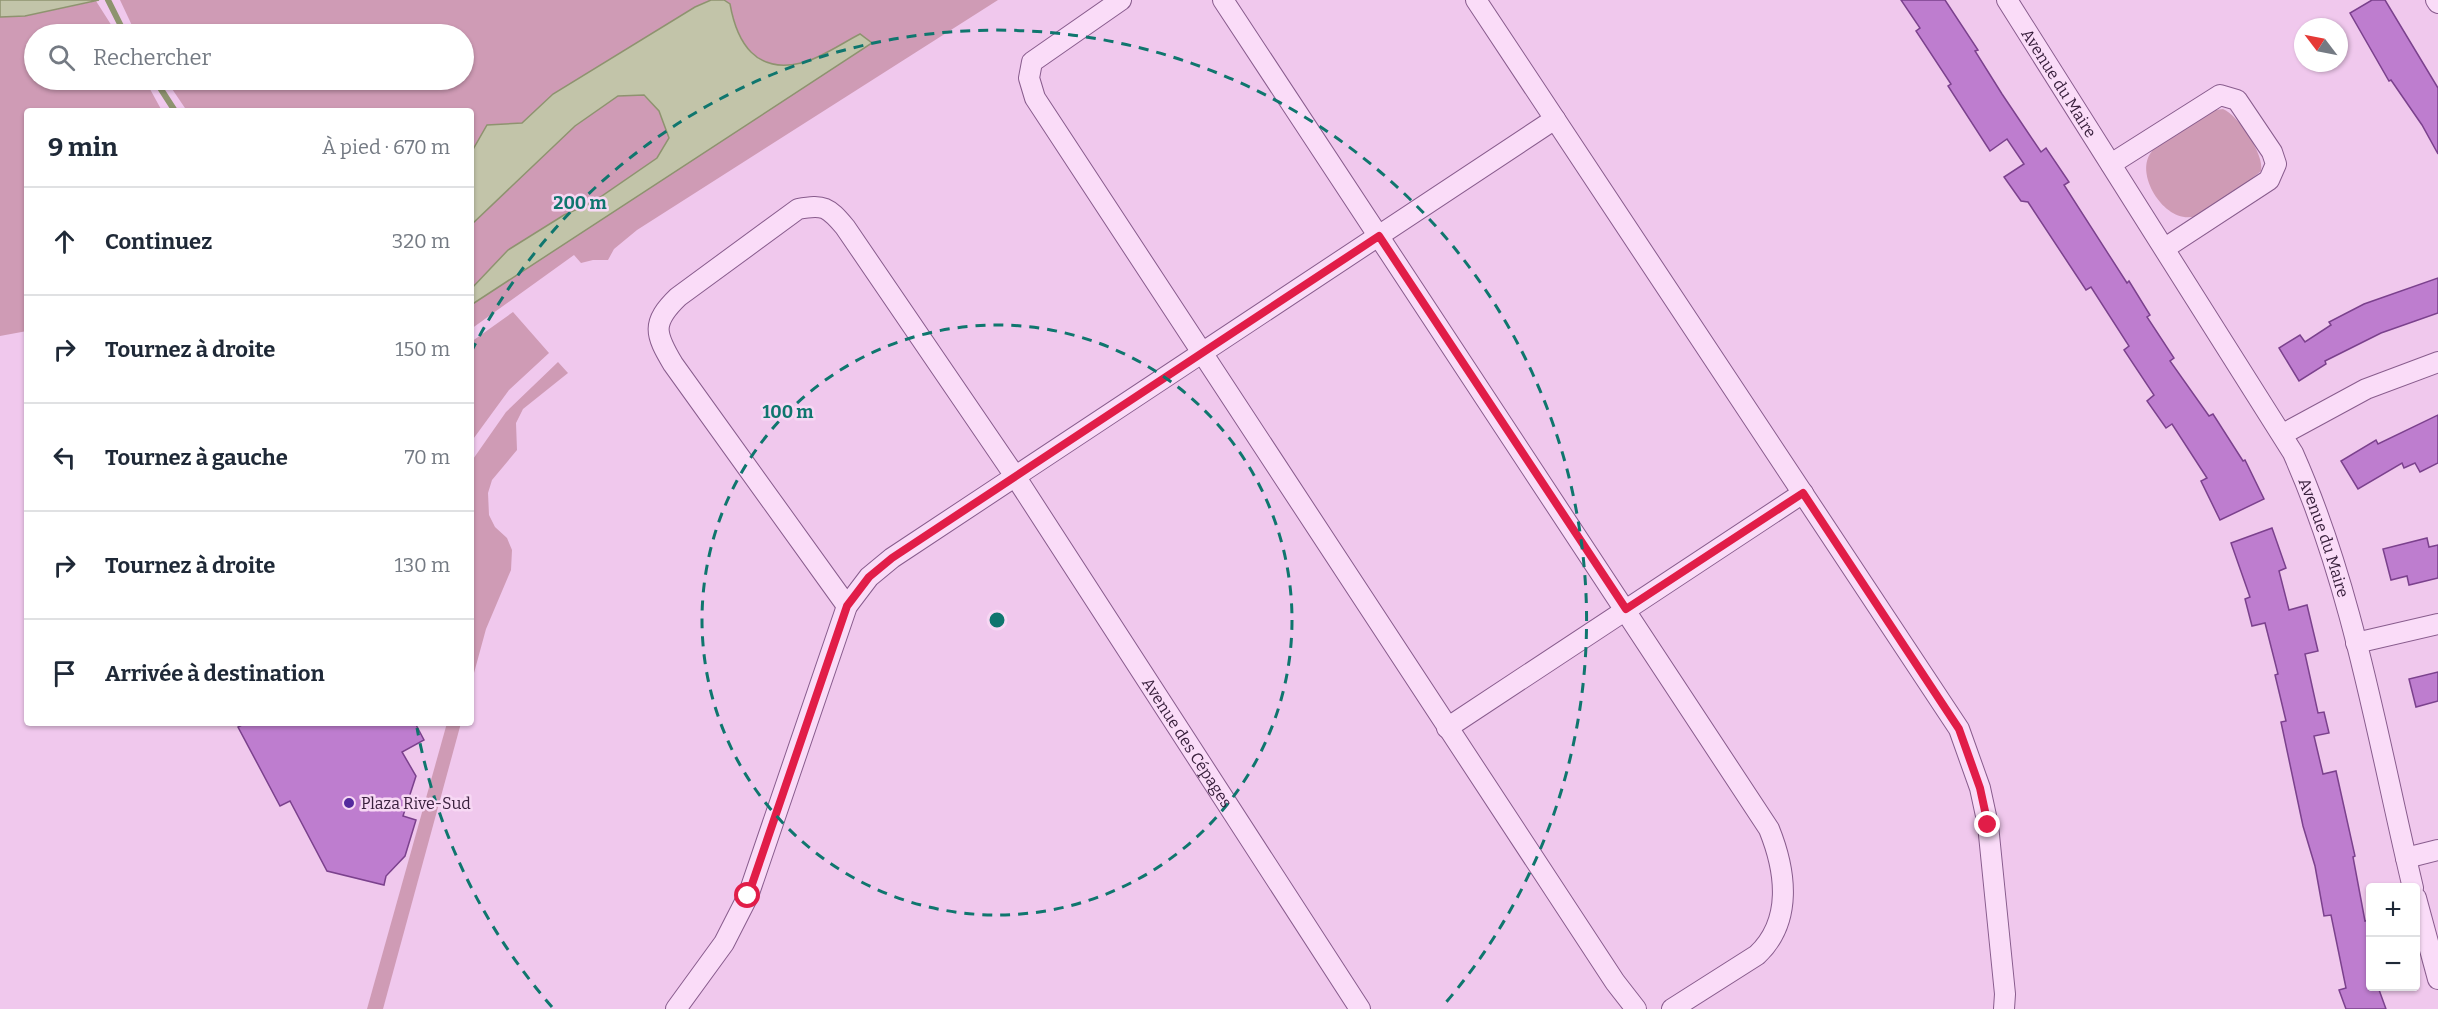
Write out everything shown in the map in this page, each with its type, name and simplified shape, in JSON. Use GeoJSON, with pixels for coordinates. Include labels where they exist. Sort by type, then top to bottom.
{"type":"FeatureCollection","features":[{"type":"Feature","properties":{"kind":"street"},"geometry":{"type":"LineString","coordinates":[[1121,0],[1043,52],[1032,62],[1029,78],[1035,98],[1447,728],[1615,982],[1636,1009]]}},
{"type":"Feature","properties":{"kind":"street"},"geometry":{"type":"LineString","coordinates":[[1223,0],[1769,829],[1781,870],[1784,898],[1776,931],[1767,946],[1743,966],[1672,1009]]}},
{"type":"Feature","properties":{"kind":"street"},"geometry":{"type":"LineString","coordinates":[[1476,0],[1959,729],[1972,762],[1988,825],[2005,993],[2004,1009]]}},
{"type":"Feature","properties":{"kind":"street","name":"Avenue du Maire"},"geometry":{"type":"LineString","coordinates":[[2007,0],[2283,434],[2319,514],[2356,643],[2412,883]]}},
{"type":"Feature","properties":{"kind":"street"},"geometry":{"type":"LineString","coordinates":[[2111,164],[2220,95],[2236,100],[2272,152],[2276,164],[2269,180],[2165,248]]}},
{"type":"Feature","properties":{"kind":"street"},"geometry":{"type":"LineString","coordinates":[[676,1009],[724,943],[748,896],[847,606],[869,577],[892,558],[1555,119]]}},
{"type":"Feature","properties":{"kind":"street","name":"Avenue des Cépages"},"geometry":{"type":"LineString","coordinates":[[847,606],[660,343],[657,325],[663,311],[678,297],[798,209],[815,206],[829,209],[851,236],[1015,476],[1360,1009]]}},
{"type":"Feature","properties":{"kind":"street"},"geometry":{"type":"LineString","coordinates":[[2283,434],[2366,389],[2438,362]]}},
{"type":"Feature","properties":{"kind":"street"},"geometry":{"type":"LineString","coordinates":[[1447,728],[1803,493]]}},
{"type":"Feature","properties":{"kind":"street"},"geometry":{"type":"LineString","coordinates":[[2356,643],[2438,624]]}},
{"type":"Feature","properties":{"kind":"street"},"geometry":{"type":"LineString","coordinates":[[2406,858],[2438,850]]}},
{"type":"Feature","properties":{"kind":"street"},"geometry":{"type":"LineString","coordinates":[[2420,908],[2431,930],[2438,979]]}},
{"type":"Feature","properties":{"kind":"shaded area"},"geometry":{"type":"Polygon","coordinates":[[[0,0],[99,0],[25,16],[0,17],[0,0]]]}},
{"type":"Feature","properties":{"kind":"shaded area"},"geometry":{"type":"Polygon","coordinates":[[[120,0],[711,0],[695,7],[553,94],[522,123],[488,125],[474,148],[474,108],[185,108],[173,90],[474,90],[474,24],[131,24],[120,0]]]}},
{"type":"Feature","properties":{"kind":"shaded area"},"geometry":{"type":"Polygon","coordinates":[[[711,0],[724,0],[730,4],[733,18],[744,43],[751,52],[772,64],[785,65],[808,61],[860,34],[872,43],[474,303],[474,286],[508,250],[564,215],[593,202],[657,158],[669,138],[659,111],[644,95],[618,96],[575,126],[474,222],[474,148],[487,125],[522,123],[553,94],[695,7],[711,0]]]}},
{"type":"Feature","properties":{"kind":"shaded area"},"geometry":{"type":"Polygon","coordinates":[[[725,0],[998,0],[637,230],[614,249],[608,260],[581,263],[574,255],[474,327],[474,303],[860,34],[808,61],[785,65],[772,63],[761,59],[744,42],[738,31],[730,4],[725,0]]]}},
{"type":"Feature","properties":{"kind":"shaded area"},"geometry":{"type":"Polygon","coordinates":[[[96,1],[111,24],[24,24],[24,90],[150,90],[160,108],[24,108],[24,332],[0,336],[0,17],[25,16],[96,1]]]}},
{"type":"Feature","properties":{"kind":"shaded area"},"geometry":{"type":"Polygon","coordinates":[[[643,95],[659,111],[669,138],[657,158],[593,202],[564,215],[508,250],[474,286],[474,222],[575,126],[618,96],[643,95]]]}},
{"type":"Feature","properties":{"kind":"shaded area"},"geometry":{"type":"Polygon","coordinates":[[[2223,109],[2236,119],[2249,136],[2259,155],[2261,171],[2196,216],[2185,217],[2174,214],[2156,197],[2150,186],[2146,164],[2150,154],[2162,142],[2180,130],[2215,110],[2223,109]]]}},
{"type":"Feature","properties":{"kind":"shaded area"},"geometry":{"type":"Polygon","coordinates":[[[513,312],[549,353],[509,390],[474,438],[474,340],[513,312]]]}},
{"type":"Feature","properties":{"kind":"shaded area"},"geometry":{"type":"Polygon","coordinates":[[[558,362],[568,373],[523,409],[516,423],[517,450],[492,480],[488,493],[489,515],[495,527],[507,538],[512,550],[511,570],[486,629],[474,673],[474,458],[506,412],[558,362]]]}},
{"type":"Feature","properties":{"kind":"shaded area"},"geometry":{"type":"Polygon","coordinates":[[[446,726],[460,726],[383,1009],[367,1009],[446,726]]]}},
{"type":"Feature","properties":{"kind":"building"},"geometry":{"type":"Polygon","coordinates":[[[1901,0],[1945,0],[1978,50],[1975,51],[2002,94],[2041,152],[2046,148],[2069,182],[2064,185],[2150,315],[2147,317],[2174,358],[2170,361],[2209,416],[2213,414],[2243,461],[2245,460],[2264,499],[2220,520],[2201,481],[2207,478],[2172,424],[2166,428],[2147,401],[2154,395],[2124,350],[2129,346],[2091,287],[2086,290],[2028,202],[2021,201],[2004,177],[2024,164],[2007,139],[1990,151],[1948,86],[1951,84],[1916,31],[1920,28],[1901,0]]]}},
{"type":"Feature","properties":{"kind":"building"},"geometry":{"type":"Polygon","coordinates":[[[2372,0],[2385,0],[2438,88],[2438,154],[2422,125],[2391,80],[2389,81],[2350,13],[2372,0]]]}},
{"type":"Feature","properties":{"kind":"building"},"geometry":{"type":"Polygon","coordinates":[[[2438,278],[2438,313],[2381,333],[2325,361],[2326,364],[2299,381],[2279,348],[2300,335],[2305,342],[2331,325],[2329,322],[2364,304],[2438,278]]]}},
{"type":"Feature","properties":{"kind":"building"},"geometry":{"type":"Polygon","coordinates":[[[2438,415],[2438,463],[2420,472],[2415,463],[2404,468],[2402,463],[2358,489],[2341,461],[2376,440],[2378,444],[2438,415]]]}},
{"type":"Feature","properties":{"kind":"building"},"geometry":{"type":"Polygon","coordinates":[[[2272,528],[2286,568],[2279,571],[2289,610],[2307,605],[2318,651],[2305,654],[2318,713],[2324,712],[2329,733],[2314,736],[2323,774],[2336,771],[2355,856],[2353,857],[2366,921],[2366,991],[2379,991],[2386,1009],[2346,1009],[2339,990],[2346,988],[2331,915],[2324,916],[2315,866],[2303,826],[2281,722],[2286,721],[2275,675],[2278,674],[2265,623],[2252,626],[2245,599],[2250,597],[2231,543],[2272,528]]]}},
{"type":"Feature","properties":{"kind":"building"},"geometry":{"type":"Polygon","coordinates":[[[2427,538],[2429,547],[2438,545],[2438,578],[2409,585],[2407,576],[2391,580],[2383,549],[2427,538]]]}},
{"type":"Feature","properties":{"kind":"building"},"geometry":{"type":"Polygon","coordinates":[[[2438,672],[2438,701],[2416,707],[2409,679],[2438,672]]]}},
{"type":"Feature","properties":{"kind":"building","name":"Plaza Rive-Sud"},"geometry":{"type":"Polygon","coordinates":[[[417,726],[424,740],[402,752],[416,776],[403,816],[416,820],[405,856],[386,876],[384,885],[327,871],[290,801],[280,806],[238,727],[417,726]]]}},
{"type":"Feature","properties":{"kind":"waterway"},"geometry":{"type":"LineString","coordinates":[[108,0],[120,24]]}},
{"type":"Feature","properties":{"kind":"waterway"},"geometry":{"type":"LineString","coordinates":[[161,90],[173,108]]}},
{"type":"Feature","properties":{"kind":"place","name":"Plaza Rive-Sud"},"geometry":{"type":"Point","coordinates":[349,803]}},
{"type":"Feature","properties":{"kind":"route"},"geometry":{"type":"LineString","coordinates":[[748,896],[847,606],[869,577],[892,558],[1379,236],[1626,609],[1803,493],[1959,729],[1980,788],[1988,825]]}}]}
